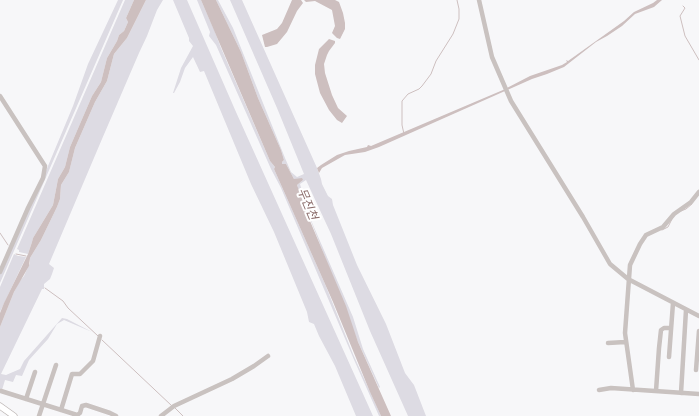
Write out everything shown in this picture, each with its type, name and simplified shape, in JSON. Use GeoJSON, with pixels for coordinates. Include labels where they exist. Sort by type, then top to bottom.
{"type":"FeatureCollection","features":[{"type":"Feature","properties":{"kind":"main road"},"geometry":{"type":"LineString","coordinates":[[0,406],[14,416]]}},
{"type":"Feature","properties":{"kind":"street"},"geometry":{"type":"LineString","coordinates":[[479,0],[492,57],[511,101],[610,264],[628,279],[699,316]]}},
{"type":"Feature","properties":{"kind":"street"},"geometry":{"type":"LineString","coordinates":[[0,96],[45,166],[43,178],[0,272]]}},
{"type":"Feature","properties":{"kind":"street"},"geometry":{"type":"LineString","coordinates":[[634,390],[625,333],[628,279],[632,259],[643,239],[650,233],[662,227],[674,214],[691,202],[699,192]]}},
{"type":"Feature","properties":{"kind":"street"},"geometry":{"type":"LineString","coordinates":[[668,357],[673,303]]}},
{"type":"Feature","properties":{"kind":"street"},"geometry":{"type":"LineString","coordinates":[[681,392],[686,310]]}},
{"type":"Feature","properties":{"kind":"street"},"geometry":{"type":"LineString","coordinates":[[656,391],[661,330],[664,328],[671,328]]}},
{"type":"Feature","properties":{"kind":"street"},"geometry":{"type":"LineString","coordinates":[[696,370],[699,332]]}},
{"type":"Feature","properties":{"kind":"street"},"geometry":{"type":"LineString","coordinates":[[61,410],[72,374],[80,374],[93,361],[99,338]]}},
{"type":"Feature","properties":{"kind":"street"},"geometry":{"type":"LineString","coordinates":[[608,343],[626,342]]}},
{"type":"Feature","properties":{"kind":"street"},"geometry":{"type":"LineString","coordinates":[[161,416],[173,407],[227,382],[268,356]]}},
{"type":"Feature","properties":{"kind":"street"},"geometry":{"type":"LineString","coordinates":[[39,416],[56,365]]}},
{"type":"Feature","properties":{"kind":"street"},"geometry":{"type":"LineString","coordinates":[[26,399],[35,372]]}},
{"type":"Feature","properties":{"kind":"street"},"geometry":{"type":"LineString","coordinates":[[599,390],[611,388],[699,394]]}},
{"type":"Feature","properties":{"kind":"street"},"geometry":{"type":"LineString","coordinates":[[1,391],[77,415],[80,413],[82,406],[86,405],[110,412],[116,416]]}},
{"type":"Feature","properties":{"kind":"shaded area"},"geometry":{"type":"Polygon","coordinates":[[[118,0],[123,0],[0,283],[0,274],[43,178],[73,106],[88,64],[118,0]]]}},
{"type":"Feature","properties":{"kind":"shaded area"},"geometry":{"type":"Polygon","coordinates":[[[125,0],[134,0],[126,18],[128,22],[124,31],[119,35],[107,58],[101,82],[92,96],[70,147],[65,167],[58,179],[53,205],[33,238],[28,254],[19,252],[17,249],[125,0]]]}},
{"type":"Feature","properties":{"kind":"shaded area"},"geometry":{"type":"Polygon","coordinates":[[[134,0],[146,0],[127,38],[114,54],[107,81],[95,102],[75,148],[69,172],[61,185],[60,199],[57,207],[41,240],[30,258],[29,266],[14,292],[0,327],[0,313],[4,303],[28,254],[33,238],[53,205],[58,179],[65,167],[70,147],[92,96],[101,82],[107,58],[119,35],[124,31],[128,22],[126,18],[134,0]]]}},
{"type":"Feature","properties":{"kind":"shaded area"},"geometry":{"type":"Polygon","coordinates":[[[146,0],[163,0],[157,10],[49,264],[54,268],[50,279],[44,284],[44,289],[42,289],[1,374],[6,375],[20,369],[24,361],[62,318],[67,319],[92,332],[64,320],[57,324],[48,339],[29,360],[22,376],[16,375],[13,382],[5,380],[2,390],[0,389],[0,327],[14,292],[30,263],[30,258],[41,240],[57,207],[60,199],[61,185],[69,172],[75,148],[95,102],[107,81],[114,54],[127,38],[146,0]]]}},
{"type":"Feature","properties":{"kind":"shaded area"},"geometry":{"type":"Polygon","coordinates":[[[173,0],[187,0],[373,416],[356,416],[335,366],[314,324],[309,322],[307,312],[274,232],[251,184],[204,71],[200,72],[193,57],[185,68],[180,82],[173,93],[181,68],[193,46],[189,41],[173,0]]]}},
{"type":"Feature","properties":{"kind":"shaded area"},"geometry":{"type":"Polygon","coordinates":[[[197,0],[201,0],[270,161],[275,167],[274,169],[381,416],[379,416],[355,362],[281,188],[271,169],[216,45],[209,36],[210,32],[197,0]]]}},
{"type":"Feature","properties":{"kind":"shaded area"},"geometry":{"type":"Polygon","coordinates":[[[201,0],[216,0],[241,52],[258,98],[281,150],[284,160],[282,164],[286,164],[294,179],[302,178],[303,180],[297,185],[310,221],[346,306],[358,342],[391,416],[381,416],[370,392],[333,302],[274,169],[275,167],[270,161],[201,0]]]}},
{"type":"Feature","properties":{"kind":"shaded area"},"geometry":{"type":"Polygon","coordinates":[[[216,0],[218,0],[233,28],[291,172],[297,177],[304,174],[230,0],[242,0],[317,168],[322,184],[328,196],[332,199],[357,265],[386,324],[405,373],[414,385],[426,416],[408,416],[370,331],[331,234],[306,180],[300,184],[310,218],[353,317],[363,349],[380,387],[379,388],[358,342],[298,188],[297,185],[303,180],[294,179],[286,164],[282,164],[284,160],[281,150],[258,98],[241,52],[216,0]]]}},
{"type":"Feature","properties":{"kind":"shaded area"},"geometry":{"type":"Polygon","coordinates":[[[292,0],[301,0],[303,3],[297,11],[287,32],[277,44],[265,47],[262,35],[277,29],[282,23],[292,0]]]}},
{"type":"Feature","properties":{"kind":"shaded area"},"geometry":{"type":"Polygon","coordinates":[[[304,0],[335,0],[339,2],[345,23],[345,29],[340,39],[332,33],[335,26],[332,10],[315,1],[306,2],[304,0]]]}},
{"type":"Feature","properties":{"kind":"shaded area"},"geometry":{"type":"Polygon","coordinates":[[[657,0],[662,0],[654,7],[635,14],[622,26],[596,42],[564,67],[532,79],[379,147],[365,152],[345,155],[322,168],[319,173],[317,168],[337,155],[367,147],[368,145],[371,146],[503,90],[530,76],[562,65],[567,62],[566,60],[568,61],[624,21],[634,12],[657,0]]]}},
{"type":"Feature","properties":{"kind":"shaded area"},"geometry":{"type":"Polygon","coordinates":[[[329,39],[335,41],[335,43],[329,51],[324,64],[325,73],[338,108],[347,116],[342,123],[337,120],[329,110],[320,93],[315,74],[315,65],[319,49],[329,39]]]}},
{"type":"Feature","properties":{"kind":"shaded area"},"geometry":{"type":"Polygon","coordinates":[[[14,254],[26,257],[0,312],[0,287],[14,254]]]}},
{"type":"Feature","properties":{"kind":"waterway"},"geometry":{"type":"LineString","coordinates":[[404,134],[402,125],[402,101],[408,94],[422,86],[431,74],[436,61],[453,34],[459,19],[457,0]]}},
{"type":"Feature","properties":{"kind":"waterway"},"geometry":{"type":"LineString","coordinates":[[683,6],[685,8],[680,16],[685,36],[699,60]]}},
{"type":"Feature","properties":{"kind":"waterway"},"geometry":{"type":"LineString","coordinates":[[681,211],[692,204]]}},
{"type":"Feature","properties":{"kind":"waterway"},"geometry":{"type":"LineString","coordinates":[[662,230],[668,227],[672,219]]}},
{"type":"Feature","properties":{"kind":"waterway"},"geometry":{"type":"LineString","coordinates":[[0,233],[8,245]]}},
{"type":"Feature","properties":{"kind":"waterway"},"geometry":{"type":"LineString","coordinates":[[16,254],[26,256]]}},
{"type":"Feature","properties":{"kind":"waterway"},"geometry":{"type":"LineString","coordinates":[[45,288],[63,301],[68,308],[98,336]]}},
{"type":"Feature","properties":{"kind":"waterway"},"geometry":{"type":"LineString","coordinates":[[102,340],[172,406]]}},
{"type":"Feature","properties":{"kind":"waterway"},"geometry":{"type":"LineString","coordinates":[[175,408],[183,416]]}},
{"type":"Feature","properties":{"kind":"water label","name":"무진천"},"geometry":{"type":"Point","coordinates":[307,204]}}]}
